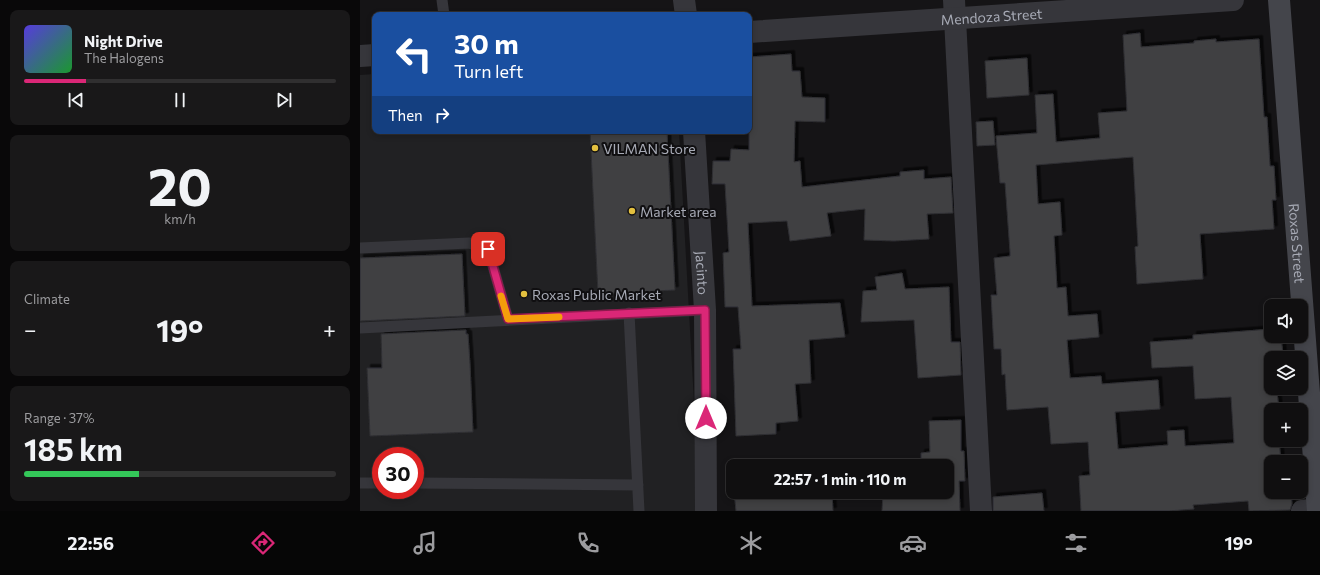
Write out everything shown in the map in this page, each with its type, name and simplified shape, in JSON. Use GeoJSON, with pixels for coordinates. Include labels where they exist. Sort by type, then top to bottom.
{"type":"FeatureCollection","features":[{"type":"Feature","properties":{"kind":"main road","name":"Roxas Street"},"geometry":{"type":"LineString","coordinates":[[1279,0],[1315,510]]}},
{"type":"Feature","properties":{"kind":"street"},"geometry":{"type":"LineString","coordinates":[[684,0],[686,12]]}},
{"type":"Feature","properties":{"kind":"street","name":"Mendoza Street"},"geometry":{"type":"LineString","coordinates":[[752,32],[955,9],[1233,0]]}},
{"type":"Feature","properties":{"kind":"street"},"geometry":{"type":"LineString","coordinates":[[955,9],[981,511]]}},
{"type":"Feature","properties":{"kind":"street"},"geometry":{"type":"LineString","coordinates":[[360,56],[372,55]]}},
{"type":"Feature","properties":{"kind":"street","name":"Jacinto"},"geometry":{"type":"LineString","coordinates":[[694,134],[705,310],[706,511]]}},
{"type":"Feature","properties":{"kind":"lane"},"geometry":{"type":"LineString","coordinates":[[442,0],[444,12]]}},
{"type":"Feature","properties":{"kind":"lane"},"geometry":{"type":"LineString","coordinates":[[360,248],[469,243],[488,249],[508,319]]}},
{"type":"Feature","properties":{"kind":"lane"},"geometry":{"type":"LineString","coordinates":[[360,328],[508,319],[705,310]]}},
{"type":"Feature","properties":{"kind":"lane"},"geometry":{"type":"LineString","coordinates":[[629,313],[639,511]]}},
{"type":"Feature","properties":{"kind":"lane"},"geometry":{"type":"LineString","coordinates":[[360,483],[372,483]]}},
{"type":"Feature","properties":{"kind":"lane"},"geometry":{"type":"LineString","coordinates":[[424,483],[638,485]]}},
{"type":"Feature","properties":{"kind":"shaded area","name":"Roxas Public Market"},"geometry":{"type":"Polygon","coordinates":[[[372,74],[372,134],[679,134],[700,511],[360,511],[360,75],[372,74]]]}},
{"type":"Feature","properties":{"kind":"building"},"geometry":{"type":"Polygon","coordinates":[[[1140,33],[1141,47],[1194,43],[1194,41],[1216,39],[1216,42],[1259,39],[1264,117],[1267,117],[1270,166],[1274,166],[1276,200],[1272,200],[1274,229],[1200,234],[1203,279],[1137,284],[1135,247],[1138,246],[1133,157],[1036,165],[1038,204],[1060,202],[1062,235],[1054,236],[1057,288],[1066,287],[1068,316],[1097,314],[1099,337],[1067,340],[1070,378],[1101,376],[1102,384],[1158,380],[1160,409],[1115,412],[1118,449],[1168,445],[1167,431],[1184,430],[1185,446],[1234,443],[1231,397],[1195,399],[1193,366],[1152,368],[1150,342],[1193,339],[1193,335],[1264,330],[1264,343],[1282,343],[1283,351],[1264,351],[1264,395],[1277,395],[1278,403],[1264,403],[1264,447],[1280,447],[1280,455],[1264,455],[1264,499],[1292,499],[1290,510],[1249,511],[1248,501],[1193,505],[1194,509],[1169,511],[1081,511],[1079,476],[1090,475],[1088,442],[1051,444],[1048,407],[1007,410],[1005,374],[1002,375],[1001,349],[994,349],[991,295],[997,295],[994,258],[1010,256],[1005,183],[1000,183],[996,136],[1037,133],[1035,95],[1053,94],[1056,142],[1100,138],[1098,113],[1127,111],[1123,35],[1140,33]]]}},
{"type":"Feature","properties":{"kind":"building"},"geometry":{"type":"Polygon","coordinates":[[[791,54],[792,71],[800,71],[802,97],[825,98],[825,122],[795,121],[794,162],[800,161],[802,187],[900,176],[900,172],[924,170],[924,179],[951,177],[953,213],[927,214],[929,239],[894,241],[864,240],[865,209],[827,213],[831,236],[790,241],[787,221],[748,223],[752,306],[840,303],[845,337],[809,340],[811,383],[795,384],[798,421],[776,423],[776,434],[736,436],[733,349],[741,349],[738,307],[725,307],[723,253],[729,252],[725,184],[712,184],[713,161],[730,161],[731,149],[749,150],[749,134],[752,134],[752,57],[791,54]]]}},
{"type":"Feature","properties":{"kind":"building"},"geometry":{"type":"Polygon","coordinates":[[[1027,58],[1029,95],[987,98],[985,61],[1027,58]]]}},
{"type":"Feature","properties":{"kind":"building"},"geometry":{"type":"Polygon","coordinates":[[[993,121],[995,145],[977,146],[976,122],[993,121]]]}},
{"type":"Feature","properties":{"kind":"building","name":"Market area"},"geometry":{"type":"Polygon","coordinates":[[[590,134],[667,134],[675,290],[598,294],[590,134]]]}},
{"type":"Feature","properties":{"kind":"building"},"geometry":{"type":"Polygon","coordinates":[[[462,254],[465,316],[360,321],[360,258],[462,254]]]}},
{"type":"Feature","properties":{"kind":"building"},"geometry":{"type":"Polygon","coordinates":[[[902,273],[905,289],[949,287],[951,342],[960,342],[961,375],[918,378],[914,320],[861,322],[863,291],[877,290],[875,277],[902,273]]]}},
{"type":"Feature","properties":{"kind":"building"},"geometry":{"type":"Polygon","coordinates":[[[466,330],[466,334],[468,334],[473,432],[370,436],[367,368],[382,368],[381,334],[466,330]]]}},
{"type":"Feature","properties":{"kind":"building"},"geometry":{"type":"Polygon","coordinates":[[[961,420],[961,451],[964,451],[965,481],[959,481],[960,511],[882,511],[883,499],[954,499],[954,459],[921,459],[921,453],[930,452],[929,421],[961,420]]]}},
{"type":"Feature","properties":{"kind":"building"},"geometry":{"type":"Polygon","coordinates":[[[1042,493],[1044,511],[993,511],[993,497],[1042,493]]]}},
{"type":"Feature","properties":{"kind":"building"},"geometry":{"type":"Polygon","coordinates":[[[735,499],[832,499],[833,511],[736,511],[735,499]]]}},
{"type":"Feature","properties":{"kind":"slow traffic"},"geometry":{"type":"LineString","coordinates":[[501,296],[508,319],[559,317]]}},
{"type":"Feature","properties":{"kind":"place","name":"VILMAN Store"},"geometry":{"type":"Point","coordinates":[595,148]}},
{"type":"Feature","properties":{"kind":"place","name":"Market area"},"geometry":{"type":"Point","coordinates":[632,211]}},
{"type":"Feature","properties":{"kind":"place","name":"Roxas Public Market"},"geometry":{"type":"Point","coordinates":[524,294]}},
{"type":"Feature","properties":{"kind":"route"},"geometry":{"type":"LineString","coordinates":[[488,249],[508,319],[705,310],[706,418]]}}]}
